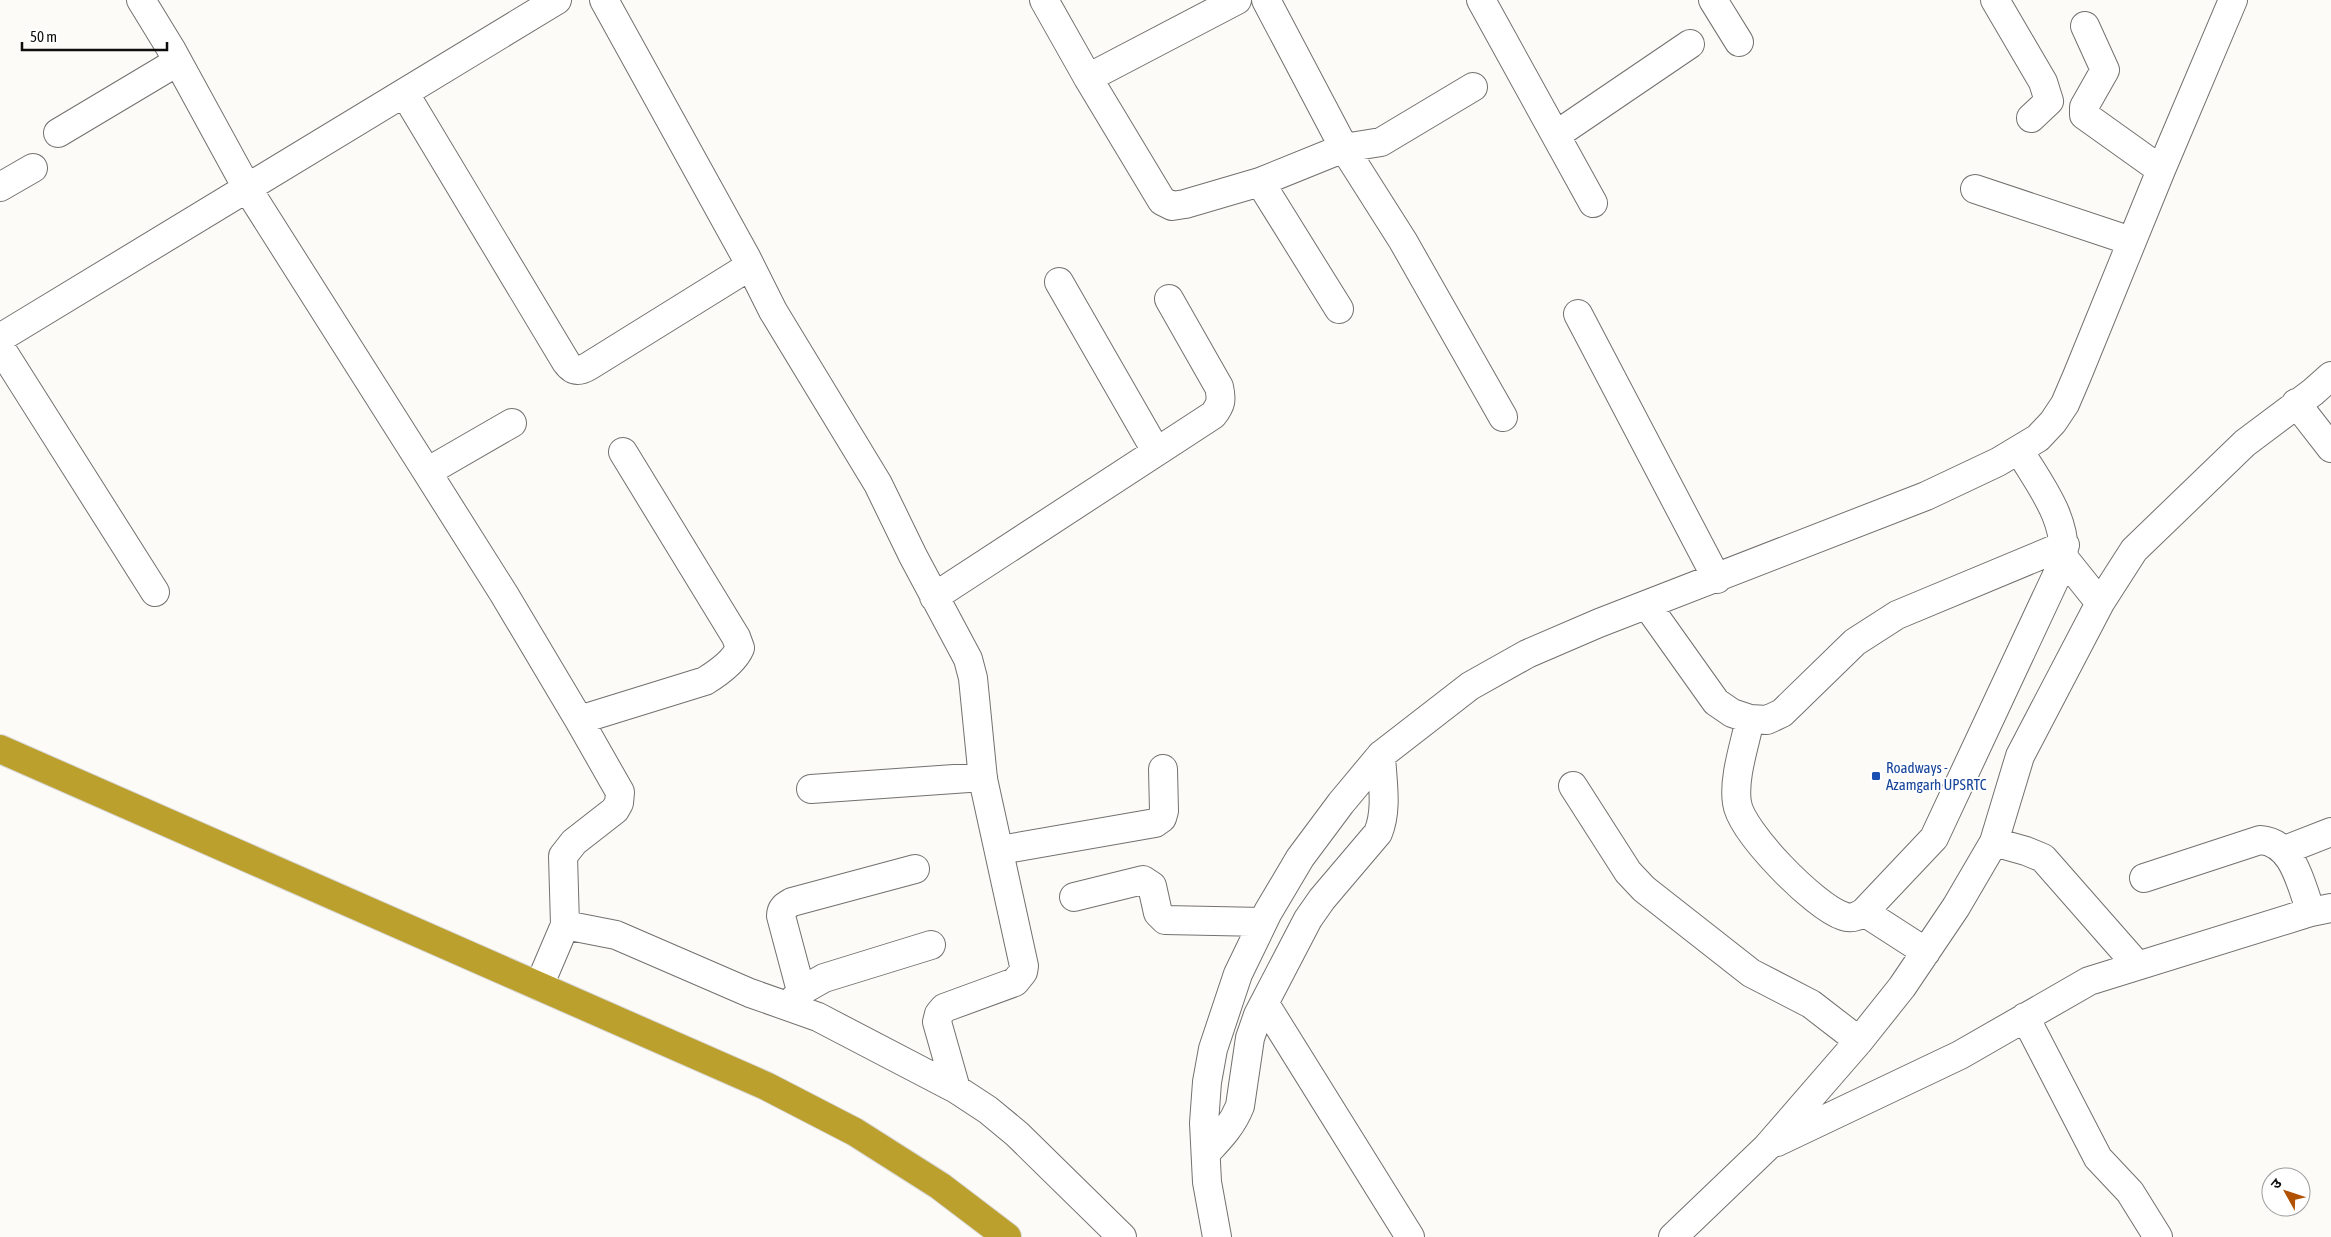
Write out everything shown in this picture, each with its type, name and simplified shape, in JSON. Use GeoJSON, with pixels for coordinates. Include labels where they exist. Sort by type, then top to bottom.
{"type":"FeatureCollection","features":[{"type":"Feature","properties":{"kind":"highway"},"geometry":{"type":"LineString","coordinates":[[0,749],[766,1086],[855,1132],[940,1186],[1007,1237]]}},
{"type":"Feature","properties":{"kind":"street"},"geometry":{"type":"LineString","coordinates":[[141,0],[247,188],[504,594],[620,792],[619,803],[615,810],[574,842],[563,856],[565,925],[539,986]]}},
{"type":"Feature","properties":{"kind":"street"},"geometry":{"type":"LineString","coordinates":[[0,338],[557,0]]}},
{"type":"Feature","properties":{"kind":"street"},"geometry":{"type":"LineString","coordinates":[[604,0],[750,266],[773,312],[878,484],[934,597],[961,644],[973,678],[983,777],[1024,966],[1023,972],[1015,982],[944,1008],[939,1014],[937,1022],[956,1089]]}},
{"type":"Feature","properties":{"kind":"street"},"geometry":{"type":"LineString","coordinates":[[1044,0],[1088,78],[1162,201],[1172,206],[1260,182],[1344,148],[1368,145],[1388,138],[1473,87]]}},
{"type":"Feature","properties":{"kind":"street"},"geometry":{"type":"LineString","coordinates":[[1088,78],[1236,0]]}},
{"type":"Feature","properties":{"kind":"street"},"geometry":{"type":"LineString","coordinates":[[1266,0],[1344,148],[1403,241],[1503,417]]}},
{"type":"Feature","properties":{"kind":"street"},"geometry":{"type":"LineString","coordinates":[[1481,0],[1593,203]]}},
{"type":"Feature","properties":{"kind":"street"},"geometry":{"type":"LineString","coordinates":[[1713,0],[1739,42]]}},
{"type":"Feature","properties":{"kind":"street"},"geometry":{"type":"LineString","coordinates":[[1994,0],[2043,82],[2049,101],[2031,118]]}},
{"type":"Feature","properties":{"kind":"street"},"geometry":{"type":"LineString","coordinates":[[1217,1237],[1208,1182],[1204,1123],[1207,1082],[1213,1048],[1238,974],[1263,922],[1300,858],[1340,803],[1381,755],[1470,686],[1527,654],[1926,496],[2019,450],[2038,438],[2065,404],[2160,170],[2233,0]]}},
{"type":"Feature","properties":{"kind":"street"},"geometry":{"type":"LineString","coordinates":[[2085,26],[2105,70],[2084,107],[2084,115],[2160,170]]}},
{"type":"Feature","properties":{"kind":"street"},"geometry":{"type":"LineString","coordinates":[[1556,135],[1690,44]]}},
{"type":"Feature","properties":{"kind":"street"},"geometry":{"type":"LineString","coordinates":[[58,133],[177,62]]}},
{"type":"Feature","properties":{"kind":"street"},"geometry":{"type":"LineString","coordinates":[[404,94],[566,362],[575,371],[580,372],[750,266]]}},
{"type":"Feature","properties":{"kind":"street"},"geometry":{"type":"LineString","coordinates":[[0,187],[32,168]]}},
{"type":"Feature","properties":{"kind":"street"},"geometry":{"type":"LineString","coordinates":[[1260,182],[1339,309]]}},
{"type":"Feature","properties":{"kind":"street"},"geometry":{"type":"LineString","coordinates":[[1976,189],[2131,241]]}},
{"type":"Feature","properties":{"kind":"street"},"geometry":{"type":"LineString","coordinates":[[1059,282],[1156,451]]}},
{"type":"Feature","properties":{"kind":"street"},"geometry":{"type":"LineString","coordinates":[[934,597],[1213,415],[1222,400],[1219,388],[1169,299]]}},
{"type":"Feature","properties":{"kind":"street"},"geometry":{"type":"LineString","coordinates":[[1578,314],[1717,579]]}},
{"type":"Feature","properties":{"kind":"street"},"geometry":{"type":"LineString","coordinates":[[0,347],[155,592]]}},
{"type":"Feature","properties":{"kind":"street"},"geometry":{"type":"LineString","coordinates":[[1673,1237],[1767,1147],[1859,1041],[1902,987],[1926,952],[1956,907],[1994,842],[2020,756],[2100,602],[2134,550],[2245,443],[2318,390],[2331,448]]}},
{"type":"Feature","properties":{"kind":"street"},"geometry":{"type":"LineString","coordinates":[[427,472],[512,422]]}},
{"type":"Feature","properties":{"kind":"street"},"geometry":{"type":"LineString","coordinates":[[2019,450],[2061,526],[2065,552],[2100,602]]}},
{"type":"Feature","properties":{"kind":"street"},"geometry":{"type":"LineString","coordinates":[[578,720],[705,681],[721,670],[737,654],[740,648],[736,637],[623,452]]}},
{"type":"Feature","properties":{"kind":"street"},"geometry":{"type":"LineString","coordinates":[[1647,605],[1716,702],[1732,713],[1750,719],[1767,720],[1782,713],[1855,642],[1897,615],[2065,552]]}},
{"type":"Feature","properties":{"kind":"street"},"geometry":{"type":"LineString","coordinates":[[1750,719],[1737,791],[1737,804],[1746,824],[1779,867],[1825,906],[1843,916],[1854,918],[1864,912],[1934,838],[2065,552]]}},
{"type":"Feature","properties":{"kind":"street"},"geometry":{"type":"LineString","coordinates":[[1206,1153],[1229,1128],[1235,1118],[1240,1106],[1253,1026],[1308,919],[1322,899],[1378,833],[1384,810],[1381,755]]}},
{"type":"Feature","properties":{"kind":"street"},"geometry":{"type":"LineString","coordinates":[[1000,850],[1155,823],[1162,818],[1164,812],[1163,769]]}},
{"type":"Feature","properties":{"kind":"street"},"geometry":{"type":"LineString","coordinates":[[811,789],[983,777]]}},
{"type":"Feature","properties":{"kind":"street"},"geometry":{"type":"LineString","coordinates":[[1573,786],[1628,872],[1644,889],[1751,973],[1811,1004],[1859,1041]]}},
{"type":"Feature","properties":{"kind":"street"},"geometry":{"type":"LineString","coordinates":[[2285,850],[2331,832]]}},
{"type":"Feature","properties":{"kind":"street"},"geometry":{"type":"LineString","coordinates":[[1767,1147],[1960,1055],[2089,981],[2321,910],[2285,850],[2278,844],[2260,840],[2144,878]]}},
{"type":"Feature","properties":{"kind":"street"},"geometry":{"type":"LineString","coordinates":[[1994,842],[2026,850],[2043,858],[2137,966]]}},
{"type":"Feature","properties":{"kind":"street"},"geometry":{"type":"LineString","coordinates":[[794,999],[781,916],[781,911],[785,906],[792,902],[915,869]]}},
{"type":"Feature","properties":{"kind":"street"},"geometry":{"type":"LineString","coordinates":[[1074,897],[1143,880],[1152,886],[1158,913],[1166,920],[1263,922]]}},
{"type":"Feature","properties":{"kind":"street"},"geometry":{"type":"LineString","coordinates":[[1864,912],[1926,952]]}},
{"type":"Feature","properties":{"kind":"street"},"geometry":{"type":"LineString","coordinates":[[565,925],[616,934],[750,993],[794,999],[834,1024],[956,1089],[988,1110],[1018,1134],[1122,1237]]}},
{"type":"Feature","properties":{"kind":"street"},"geometry":{"type":"LineString","coordinates":[[794,999],[824,978],[931,945]]}},
{"type":"Feature","properties":{"kind":"street"},"geometry":{"type":"LineString","coordinates":[[1265,1004],[1410,1237]]}},
{"type":"Feature","properties":{"kind":"street"},"geometry":{"type":"LineString","coordinates":[[2025,1017],[2098,1158],[2130,1192],[2158,1237]]}},
{"type":"Feature","properties":{"kind":"place","name":"Roadways - Azamgarh UPSRTC"},"geometry":{"type":"Point","coordinates":[1876,776]}}]}
